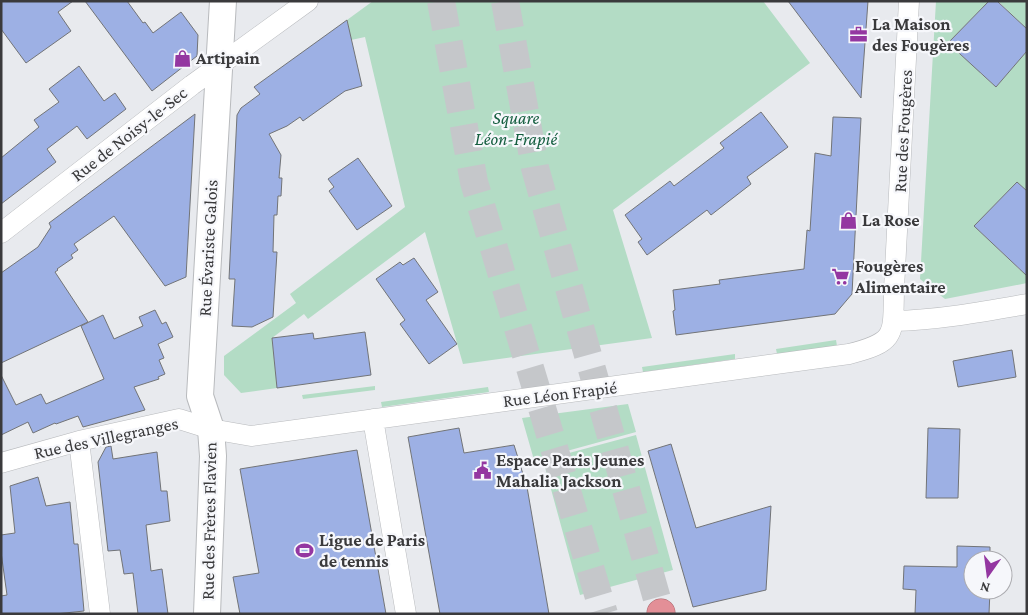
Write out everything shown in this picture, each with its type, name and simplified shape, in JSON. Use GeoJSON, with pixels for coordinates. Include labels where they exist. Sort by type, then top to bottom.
{"type":"FeatureCollection","features":[{"type":"Feature","properties":{"kind":"street","name":"Rue Évariste Galois"},"geometry":{"type":"LineString","coordinates":[[211,429],[200,396],[223,1]]}},
{"type":"Feature","properties":{"kind":"street","name":"Rue de Noisy-le-Sec"},"geometry":{"type":"LineString","coordinates":[[1,233],[192,85],[308,1]]}},
{"type":"Feature","properties":{"kind":"street","name":"Rue des Fougères"},"geometry":{"type":"LineString","coordinates":[[893,321],[909,1]]}},
{"type":"Feature","properties":{"kind":"street"},"geometry":{"type":"LineString","coordinates":[[893,321],[967,315],[1027,304]]}},
{"type":"Feature","properties":{"kind":"street","name":"Rue Léon Frapié"},"geometry":{"type":"LineString","coordinates":[[211,429],[251,436],[849,354],[878,346],[888,337],[893,321]]}},
{"type":"Feature","properties":{"kind":"street","name":"Rue des Villegranges"},"geometry":{"type":"LineString","coordinates":[[1,463],[79,441],[179,419],[211,429]]}},
{"type":"Feature","properties":{"kind":"street"},"geometry":{"type":"LineString","coordinates":[[373,419],[406,614]]}},
{"type":"Feature","properties":{"kind":"street","name":"Rue des Frères Flavien"},"geometry":{"type":"LineString","coordinates":[[207,614],[213,456],[211,429]]}},
{"type":"Feature","properties":{"kind":"street"},"geometry":{"type":"LineString","coordinates":[[79,441],[100,614]]}},
{"type":"Feature","properties":{"kind":"green space","name":"Square Léon-Frapié"},"geometry":{"type":"Polygon","coordinates":[[[373,1],[763,1],[810,63],[613,210],[652,338],[463,364],[425,232],[308,319],[304,314],[272,338],[277,388],[241,393],[224,375],[224,356],[296,303],[290,294],[405,207],[365,37],[351,40],[347,20],[373,1]]]}},
{"type":"Feature","properties":{"kind":"green space"},"geometry":{"type":"Polygon","coordinates":[[[936,1],[989,1],[948,43],[964,58],[987,65],[980,73],[996,87],[1027,51],[1027,188],[1025,189],[1017,182],[974,226],[1020,270],[1027,263],[1027,283],[945,299],[920,279],[936,1]]]}},
{"type":"Feature","properties":{"kind":"green space"},"geometry":{"type":"Polygon","coordinates":[[[994,1],[1027,1],[1027,29],[999,2],[997,4],[994,1]]]}},
{"type":"Feature","properties":{"kind":"green space"},"geometry":{"type":"Polygon","coordinates":[[[836,340],[837,346],[777,354],[776,349],[836,340]]]}},
{"type":"Feature","properties":{"kind":"green space"},"geometry":{"type":"Polygon","coordinates":[[[735,354],[735,359],[643,372],[642,367],[735,354]]]}},
{"type":"Feature","properties":{"kind":"green space"},"geometry":{"type":"Polygon","coordinates":[[[375,386],[375,390],[303,399],[302,395],[375,386]]]}},
{"type":"Feature","properties":{"kind":"green space"},"geometry":{"type":"Polygon","coordinates":[[[488,387],[489,392],[382,407],[381,402],[488,387]]]}},
{"type":"Feature","properties":{"kind":"green space"},"geometry":{"type":"Polygon","coordinates":[[[628,404],[636,432],[534,460],[522,418],[628,404]]]}},
{"type":"Feature","properties":{"kind":"green space"},"geometry":{"type":"Polygon","coordinates":[[[636,435],[673,570],[580,595],[543,460],[636,435]]]}},
{"type":"Feature","properties":{"kind":"building"},"geometry":{"type":"Polygon","coordinates":[[[1,1],[73,1],[58,12],[71,31],[26,63],[1,29],[1,1]]]}},
{"type":"Feature","properties":{"kind":"building"},"geometry":{"type":"Polygon","coordinates":[[[85,1],[127,1],[153,33],[181,12],[198,35],[197,56],[152,91],[85,1]]]}},
{"type":"Feature","properties":{"kind":"building"},"geometry":{"type":"Polygon","coordinates":[[[788,1],[868,1],[861,98],[788,1]]]}},
{"type":"Feature","properties":{"kind":"building"},"geometry":{"type":"Polygon","coordinates":[[[989,1],[997,1],[1027,29],[1027,51],[996,87],[948,43],[989,1]]]}},
{"type":"Feature","properties":{"kind":"building"},"geometry":{"type":"Polygon","coordinates":[[[347,20],[362,86],[345,91],[303,121],[300,117],[287,126],[269,134],[281,155],[279,178],[282,178],[281,196],[278,196],[277,215],[274,215],[273,252],[277,252],[273,317],[252,327],[232,326],[235,279],[229,279],[237,115],[241,108],[260,94],[254,87],[347,20]]]}},
{"type":"Feature","properties":{"kind":"building"},"geometry":{"type":"Polygon","coordinates":[[[79,66],[104,101],[115,93],[126,109],[87,139],[77,126],[47,149],[56,162],[1,204],[1,158],[39,127],[34,120],[59,102],[49,89],[79,66]]]}},
{"type":"Feature","properties":{"kind":"building"},"geometry":{"type":"Polygon","coordinates":[[[761,112],[788,147],[747,177],[751,184],[711,215],[707,210],[647,255],[638,242],[642,239],[625,215],[670,181],[674,186],[724,148],[720,143],[761,112]]]}},
{"type":"Feature","properties":{"kind":"building"},"geometry":{"type":"Polygon","coordinates":[[[195,114],[186,277],[165,286],[114,216],[74,244],[78,250],[71,255],[73,258],[55,272],[88,322],[1,363],[1,273],[38,247],[51,227],[49,223],[195,114]]]}},
{"type":"Feature","properties":{"kind":"building"},"geometry":{"type":"Polygon","coordinates":[[[833,117],[861,118],[852,294],[835,314],[676,335],[673,290],[720,284],[719,280],[804,269],[807,230],[810,231],[815,153],[831,156],[833,117]]]}},
{"type":"Feature","properties":{"kind":"building"},"geometry":{"type":"Polygon","coordinates":[[[358,158],[392,206],[357,230],[329,191],[334,187],[328,179],[358,158]]]}},
{"type":"Feature","properties":{"kind":"building"},"geometry":{"type":"Polygon","coordinates":[[[1017,182],[1027,191],[1027,276],[974,226],[1017,182]]]}},
{"type":"Feature","properties":{"kind":"building"},"geometry":{"type":"Polygon","coordinates":[[[414,258],[438,292],[426,300],[457,344],[429,364],[400,324],[405,320],[376,279],[400,262],[403,265],[414,258]]]}},
{"type":"Feature","properties":{"kind":"building"},"geometry":{"type":"Polygon","coordinates":[[[155,310],[162,324],[166,322],[173,337],[158,344],[164,358],[159,360],[165,374],[158,377],[159,379],[134,387],[145,410],[83,427],[78,416],[55,423],[33,433],[28,422],[1,435],[1,375],[16,405],[41,394],[46,404],[104,379],[81,326],[103,315],[114,339],[143,326],[139,317],[155,310]]]}},
{"type":"Feature","properties":{"kind":"building"},"geometry":{"type":"Polygon","coordinates":[[[365,332],[371,375],[277,388],[272,338],[313,333],[314,339],[365,332]]]}},
{"type":"Feature","properties":{"kind":"building"},"geometry":{"type":"Polygon","coordinates":[[[1012,350],[1016,377],[958,387],[953,361],[1012,350]]]}},
{"type":"Feature","properties":{"kind":"building"},"geometry":{"type":"Polygon","coordinates":[[[459,428],[464,453],[514,445],[527,487],[549,614],[440,614],[408,437],[459,428]]]}},
{"type":"Feature","properties":{"kind":"building"},"geometry":{"type":"Polygon","coordinates":[[[928,428],[960,429],[958,498],[926,498],[928,428]]]}},
{"type":"Feature","properties":{"kind":"building"},"geometry":{"type":"Polygon","coordinates":[[[671,444],[696,528],[771,506],[766,590],[693,607],[648,451],[671,444]]]}},
{"type":"Feature","properties":{"kind":"building"},"geometry":{"type":"Polygon","coordinates":[[[111,446],[113,459],[157,452],[161,491],[167,491],[170,521],[146,525],[151,571],[162,569],[168,614],[138,614],[133,573],[124,574],[120,550],[108,551],[98,462],[106,447],[111,446]]]}},
{"type":"Feature","properties":{"kind":"building","name":"Ligue de Paris de tennis"},"geometry":{"type":"Polygon","coordinates":[[[357,450],[386,614],[240,614],[233,577],[259,573],[240,469],[357,450]]]}},
{"type":"Feature","properties":{"kind":"building"},"geometry":{"type":"Polygon","coordinates":[[[38,477],[46,506],[70,502],[74,544],[78,544],[84,611],[55,614],[1,614],[1,596],[7,595],[1,552],[1,535],[15,533],[10,486],[38,477]]]}},
{"type":"Feature","properties":{"kind":"building"},"geometry":{"type":"Polygon","coordinates":[[[957,546],[990,547],[990,550],[963,550],[963,600],[990,600],[989,614],[915,614],[916,590],[903,589],[904,566],[957,567],[957,546]]]}},
{"type":"Feature","properties":{"kind":"tunnel"},"geometry":{"type":"LineString","coordinates":[[441,1],[474,182],[604,614]]}},
{"type":"Feature","properties":{"kind":"tunnel"},"geometry":{"type":"LineString","coordinates":[[505,1],[535,168],[661,613]]}},
{"type":"Feature","properties":{"kind":"place","name":"La Maison des Fougères"},"geometry":{"type":"Point","coordinates":[858,34]}},
{"type":"Feature","properties":{"kind":"place","name":"Artipain"},"geometry":{"type":"Point","coordinates":[182,58]}},
{"type":"Feature","properties":{"kind":"place","name":"La Rose"},"geometry":{"type":"Point","coordinates":[848,220]}},
{"type":"Feature","properties":{"kind":"place","name":"Fougères Alimentaire"},"geometry":{"type":"Point","coordinates":[841,276]}},
{"type":"Feature","properties":{"kind":"place","name":"Espace Paris Jeunes Mahalia Jackson"},"geometry":{"type":"Point","coordinates":[482,470]}},
{"type":"Feature","properties":{"kind":"place","name":"Ligue de Paris de tennis"},"geometry":{"type":"Point","coordinates":[305,550]}}]}
